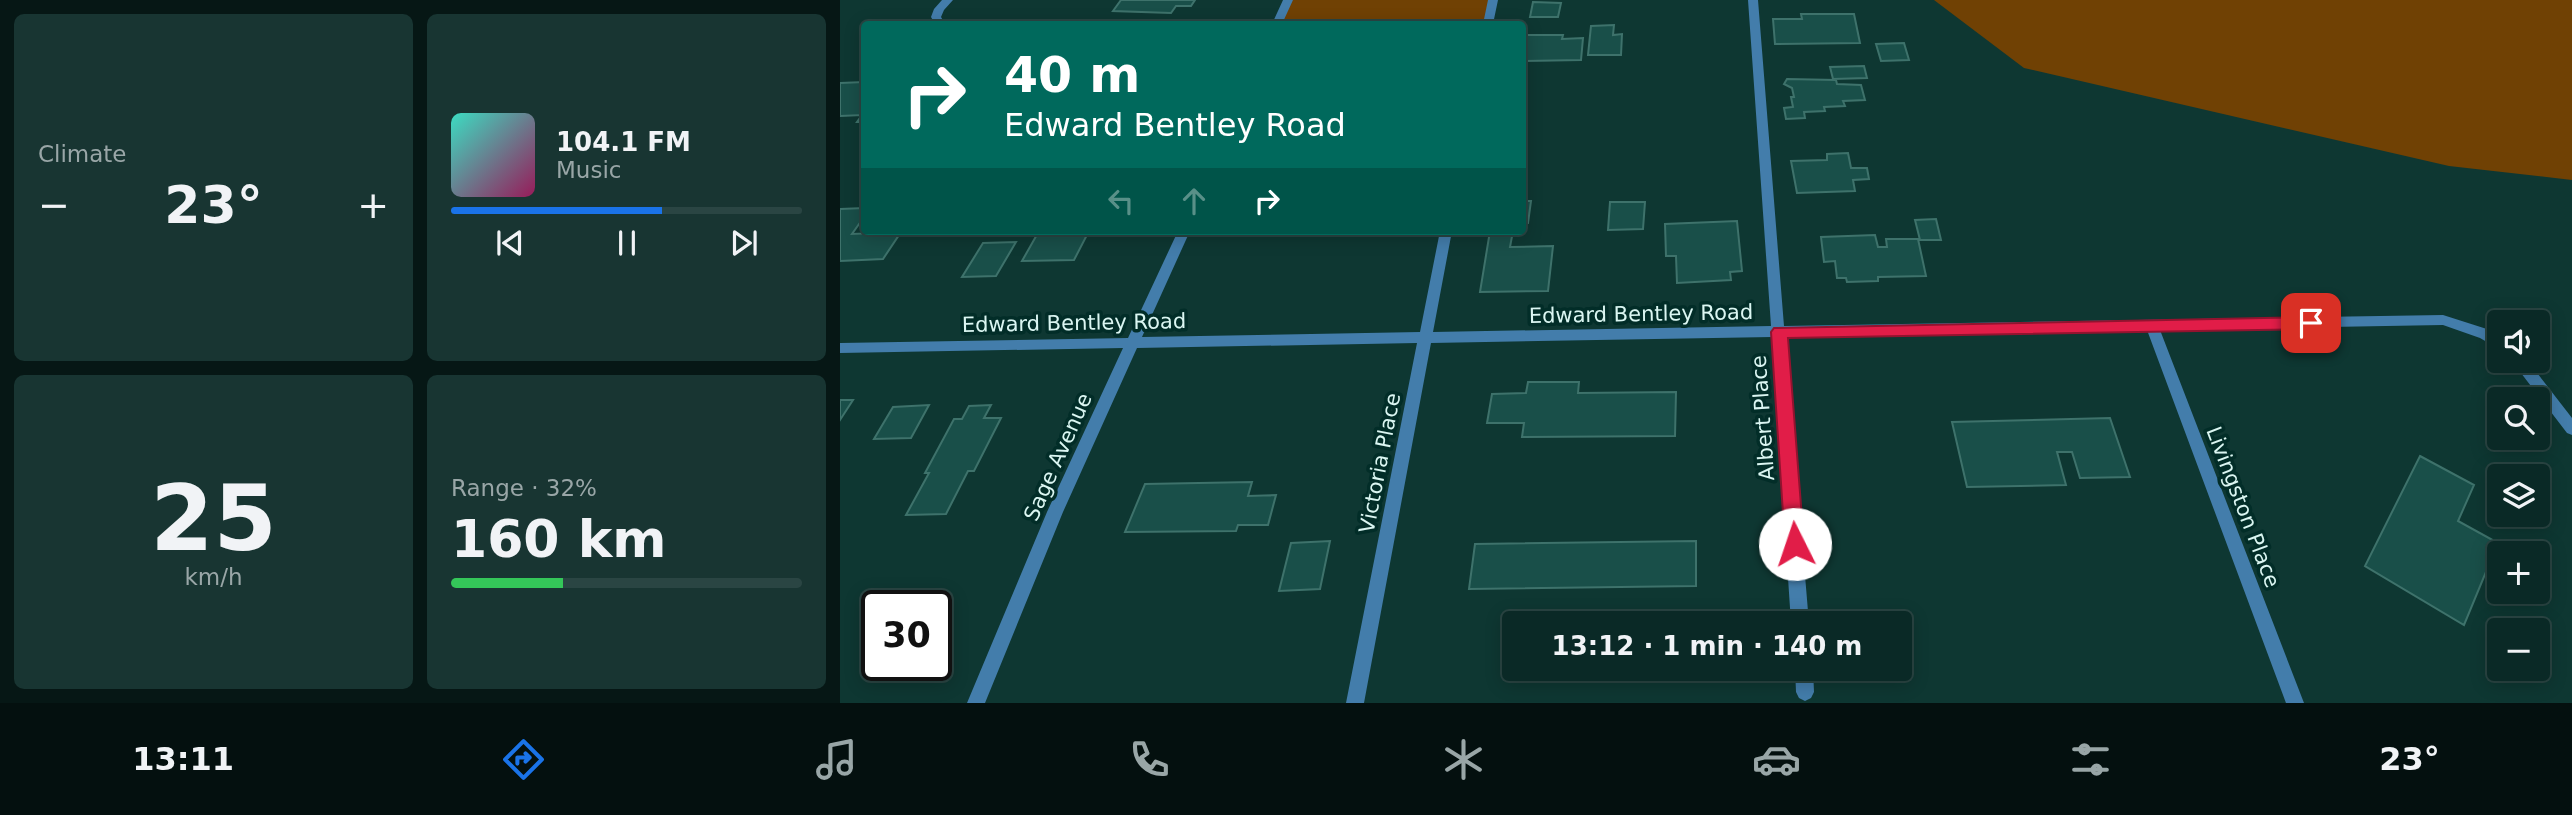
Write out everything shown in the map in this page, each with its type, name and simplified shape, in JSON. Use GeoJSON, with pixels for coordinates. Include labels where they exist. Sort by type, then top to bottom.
{"type":"FeatureCollection","features":[{"type":"Feature","properties":{"kind":"street"},"geometry":{"type":"LineString","coordinates":[[938,21],[936,17],[939,9],[948,0]]}},
{"type":"Feature","properties":{"kind":"street"},"geometry":{"type":"LineString","coordinates":[[1278,21],[1288,0]]}},
{"type":"Feature","properties":{"kind":"street"},"geometry":{"type":"LineString","coordinates":[[1489,21],[1493,0]]}},
{"type":"Feature","properties":{"kind":"street","name":"Albert Place"},"geometry":{"type":"LineString","coordinates":[[1753,0],[1799,611]]}},
{"type":"Feature","properties":{"kind":"street","name":"Sage Avenue"},"geometry":{"type":"LineString","coordinates":[[976,703],[1055,512],[1182,235]]}},
{"type":"Feature","properties":{"kind":"street","name":"Victoria Place"},"geometry":{"type":"LineString","coordinates":[[1355,703],[1445,235]]}},
{"type":"Feature","properties":{"kind":"street","name":"Edward Bentley Road"},"geometry":{"type":"LineString","coordinates":[[840,348],[2443,320],[2487,335]]}},
{"type":"Feature","properties":{"kind":"street","name":"Livingston Place"},"geometry":{"type":"LineString","coordinates":[[2152,326],[2295,703]]}},
{"type":"Feature","properties":{"kind":"street"},"geometry":{"type":"LineString","coordinates":[[2528,373],[2572,429]]}},
{"type":"Feature","properties":{"kind":"street"},"geometry":{"type":"LineString","coordinates":[[1805,681],[1805,692]]}},
{"type":"Feature","properties":{"kind":"shaded area"},"geometry":{"type":"Polygon","coordinates":[[[1291,0],[1491,0],[1486,21],[1281,21],[1291,0]]]}},
{"type":"Feature","properties":{"kind":"shaded area"},"geometry":{"type":"Polygon","coordinates":[[[1934,0],[2572,0],[2572,180],[2449,166],[2024,68],[1934,0]]]}},
{"type":"Feature","properties":{"kind":"building"},"geometry":{"type":"Polygon","coordinates":[[[1121,0],[1195,0],[1191,6],[1176,6],[1171,13],[1113,11],[1121,0]]]}},
{"type":"Feature","properties":{"kind":"building"},"geometry":{"type":"Polygon","coordinates":[[[1533,2],[1561,3],[1558,17],[1530,17],[1533,2]]]}},
{"type":"Feature","properties":{"kind":"building"},"geometry":{"type":"Polygon","coordinates":[[[1801,14],[1854,14],[1860,43],[1775,44],[1773,19],[1802,19],[1801,14]]]}},
{"type":"Feature","properties":{"kind":"building"},"geometry":{"type":"Polygon","coordinates":[[[1614,25],[1613,35],[1622,34],[1621,55],[1588,55],[1591,26],[1614,25]]]}},
{"type":"Feature","properties":{"kind":"building"},"geometry":{"type":"Polygon","coordinates":[[[1526,35],[1563,35],[1562,39],[1583,38],[1581,60],[1526,61],[1526,35]]]}},
{"type":"Feature","properties":{"kind":"building"},"geometry":{"type":"Polygon","coordinates":[[[1904,43],[1909,60],[1881,61],[1876,44],[1904,43]]]}},
{"type":"Feature","properties":{"kind":"building"},"geometry":{"type":"Polygon","coordinates":[[[1864,66],[1867,78],[1833,79],[1830,67],[1864,66]]]}},
{"type":"Feature","properties":{"kind":"building"},"geometry":{"type":"Polygon","coordinates":[[[1787,79],[1836,80],[1837,84],[1861,85],[1865,100],[1843,101],[1845,106],[1824,107],[1825,111],[1804,112],[1805,118],[1786,119],[1784,108],[1793,107],[1791,97],[1794,97],[1792,88],[1784,84],[1787,79]]]}},
{"type":"Feature","properties":{"kind":"building"},"geometry":{"type":"Polygon","coordinates":[[[861,82],[861,115],[840,116],[840,83],[861,82]]]}},
{"type":"Feature","properties":{"kind":"building"},"geometry":{"type":"Polygon","coordinates":[[[1848,153],[1851,168],[1867,168],[1869,179],[1853,180],[1855,191],[1797,193],[1791,161],[1827,160],[1827,154],[1848,153]]]}},
{"type":"Feature","properties":{"kind":"building"},"geometry":{"type":"Polygon","coordinates":[[[1526,201],[1531,201],[1528,223],[1526,201]]]}},
{"type":"Feature","properties":{"kind":"building"},"geometry":{"type":"Polygon","coordinates":[[[1610,202],[1645,202],[1643,229],[1608,230],[1610,202]]]}},
{"type":"Feature","properties":{"kind":"building"},"geometry":{"type":"Polygon","coordinates":[[[861,208],[861,221],[852,234],[899,235],[883,259],[840,261],[840,209],[861,208]]]}},
{"type":"Feature","properties":{"kind":"building"},"geometry":{"type":"Polygon","coordinates":[[[1936,219],[1941,240],[1920,240],[1915,220],[1936,219]]]}},
{"type":"Feature","properties":{"kind":"building"},"geometry":{"type":"Polygon","coordinates":[[[1737,221],[1742,271],[1730,272],[1731,280],[1677,283],[1676,256],[1666,256],[1665,224],[1737,221]]]}},
{"type":"Feature","properties":{"kind":"building"},"geometry":{"type":"Polygon","coordinates":[[[1037,235],[1087,235],[1074,260],[1022,261],[1037,235]]]}},
{"type":"Feature","properties":{"kind":"building"},"geometry":{"type":"Polygon","coordinates":[[[1489,235],[1512,235],[1510,247],[1553,246],[1548,291],[1480,292],[1489,235]]]}},
{"type":"Feature","properties":{"kind":"building"},"geometry":{"type":"Polygon","coordinates":[[[1875,235],[1878,247],[1887,247],[1886,239],[1918,239],[1926,276],[1878,277],[1878,281],[1847,282],[1846,278],[1837,278],[1835,261],[1824,262],[1821,237],[1875,235]]]}},
{"type":"Feature","properties":{"kind":"building"},"geometry":{"type":"Polygon","coordinates":[[[1016,242],[996,276],[962,277],[983,243],[1016,242]]]}},
{"type":"Feature","properties":{"kind":"building"},"geometry":{"type":"Polygon","coordinates":[[[1528,382],[1579,382],[1578,393],[1676,392],[1675,436],[1522,437],[1524,423],[1487,423],[1492,394],[1526,393],[1528,382]]]}},
{"type":"Feature","properties":{"kind":"building"},"geometry":{"type":"Polygon","coordinates":[[[840,400],[853,400],[840,420],[840,400]]]}},
{"type":"Feature","properties":{"kind":"building"},"geometry":{"type":"Polygon","coordinates":[[[929,405],[911,438],[874,439],[893,407],[929,405]]]}},
{"type":"Feature","properties":{"kind":"building"},"geometry":{"type":"Polygon","coordinates":[[[991,405],[984,418],[1001,418],[974,471],[968,471],[946,514],[906,515],[954,419],[962,419],[969,406],[991,405]]]}},
{"type":"Feature","properties":{"kind":"building"},"geometry":{"type":"Polygon","coordinates":[[[2110,418],[2130,477],[2080,478],[2072,452],[2057,452],[2066,485],[1967,487],[1952,422],[2110,418]]]}},
{"type":"Feature","properties":{"kind":"building"},"geometry":{"type":"Polygon","coordinates":[[[2420,456],[2474,485],[2458,521],[2494,541],[2487,541],[2487,570],[2464,625],[2365,566],[2420,456]]]}},
{"type":"Feature","properties":{"kind":"building"},"geometry":{"type":"Polygon","coordinates":[[[1252,482],[1248,496],[1276,495],[1268,525],[1238,525],[1236,531],[1125,532],[1145,484],[1252,482]]]}},
{"type":"Feature","properties":{"kind":"building"},"geometry":{"type":"Polygon","coordinates":[[[1330,541],[1320,589],[1279,591],[1291,543],[1330,541]]]}},
{"type":"Feature","properties":{"kind":"building"},"geometry":{"type":"Polygon","coordinates":[[[1696,541],[1696,586],[1469,589],[1475,544],[1696,541]]]}},
{"type":"Feature","properties":{"kind":"route"},"geometry":{"type":"LineString","coordinates":[[1795,544],[1779,332],[2311,323]]}}]}
